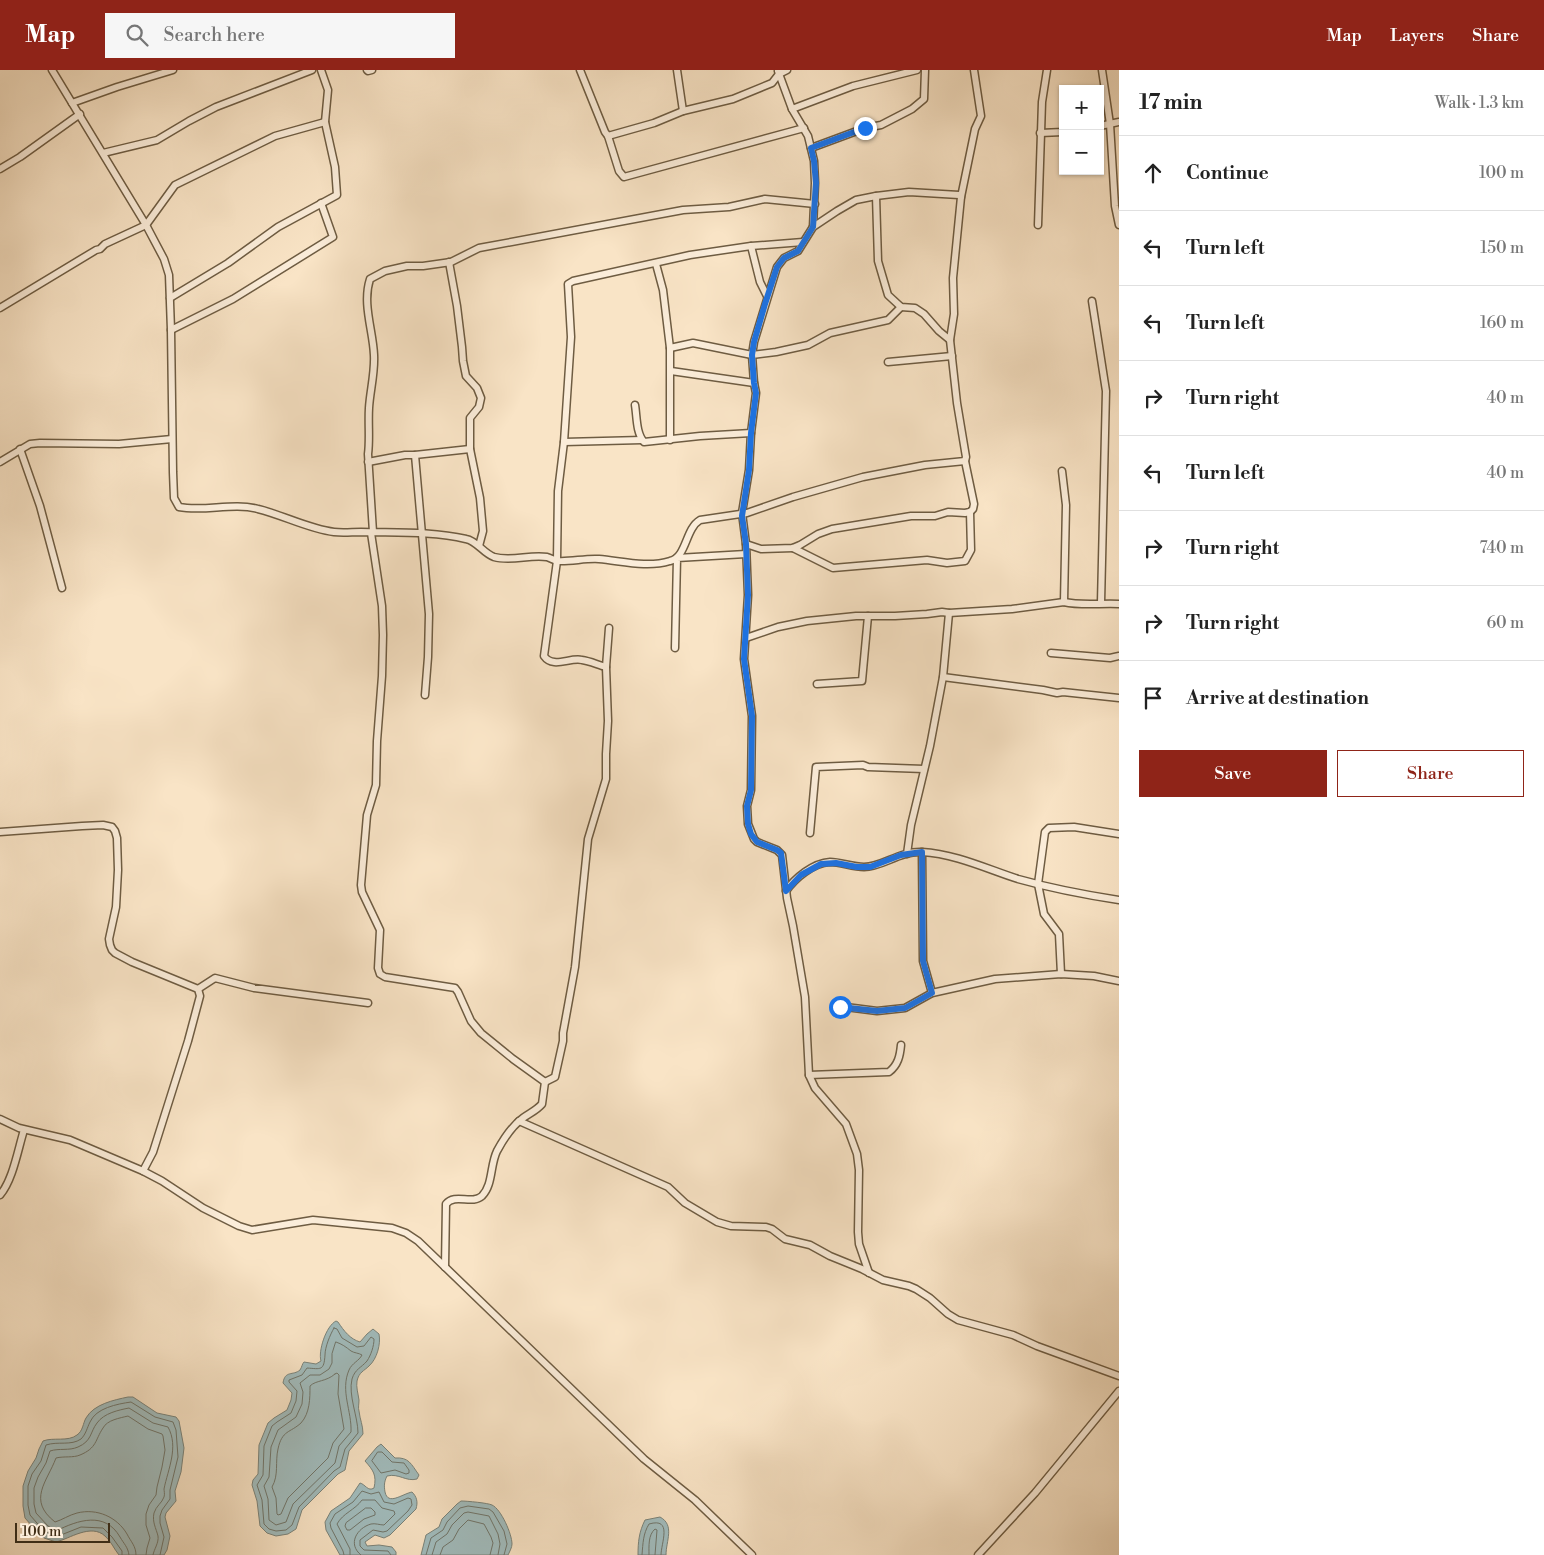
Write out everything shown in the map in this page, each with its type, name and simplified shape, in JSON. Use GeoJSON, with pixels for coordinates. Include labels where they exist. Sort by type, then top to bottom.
{"type":"FeatureCollection","features":[{"type":"Feature","properties":{"kind":"street"},"geometry":{"type":"LineString","coordinates":[[52,70],[146,225],[164,259],[169,275],[174,498],[179,507],[189,509],[237,506],[257,508],[332,532],[422,534],[468,539],[486,553],[495,557],[512,559],[546,557],[557,561],[596,559],[647,564],[672,561],[677,558],[746,554]]}},
{"type":"Feature","properties":{"kind":"street"},"geometry":{"type":"LineString","coordinates":[[72,103],[173,70]]}},
{"type":"Feature","properties":{"kind":"street"},"geometry":{"type":"LineString","coordinates":[[104,153],[157,140],[216,107],[312,70]]}},
{"type":"Feature","properties":{"kind":"street"},"geometry":{"type":"LineString","coordinates":[[170,298],[228,263],[278,227],[337,195],[335,167],[325,122],[328,90],[321,70]]}},
{"type":"Feature","properties":{"kind":"street"},"geometry":{"type":"LineString","coordinates":[[367,70],[372,70]]}},
{"type":"Feature","properties":{"kind":"street"},"geometry":{"type":"LineString","coordinates":[[580,70],[608,136],[618,171],[624,177],[804,128]]}},
{"type":"Feature","properties":{"kind":"street"},"geometry":{"type":"LineString","coordinates":[[677,70],[683,111]]}},
{"type":"Feature","properties":{"kind":"street"},"geometry":{"type":"LineString","coordinates":[[608,136],[654,123],[683,111],[733,99],[772,83],[778,72],[787,70]]}},
{"type":"Feature","properties":{"kind":"street"},"geometry":{"type":"LineString","coordinates":[[792,109],[853,86],[917,70]]}},
{"type":"Feature","properties":{"kind":"street"},"geometry":{"type":"LineString","coordinates":[[811,148],[865,128],[881,125],[912,109],[924,98],[925,70]]}},
{"type":"Feature","properties":{"kind":"street"},"geometry":{"type":"LineString","coordinates":[[793,548],[833,568],[927,560],[947,563],[965,560],[971,550],[970,512],[973,510],[974,504],[965,461],[950,340],[954,314],[954,278],[961,197],[975,129],[981,116],[974,70]]}},
{"type":"Feature","properties":{"kind":"street"},"geometry":{"type":"LineString","coordinates":[[1038,225],[1040,133],[1047,70]]}},
{"type":"Feature","properties":{"kind":"street"},"geometry":{"type":"LineString","coordinates":[[1102,70],[1110,124],[1114,206],[1119,225]]}},
{"type":"Feature","properties":{"kind":"street"},"geometry":{"type":"LineString","coordinates":[[778,72],[792,109],[808,136],[811,148],[815,168],[813,227]]}},
{"type":"Feature","properties":{"kind":"street"},"geometry":{"type":"LineString","coordinates":[[0,169],[80,114]]}},
{"type":"Feature","properties":{"kind":"street"},"geometry":{"type":"LineString","coordinates":[[0,308],[100,249],[105,244],[146,225],[175,185],[274,136],[325,122]]}},
{"type":"Feature","properties":{"kind":"street"},"geometry":{"type":"LineString","coordinates":[[1104,125],[1119,122]]}},
{"type":"Feature","properties":{"kind":"street"},"geometry":{"type":"LineString","coordinates":[[1040,133],[1059,132]]}},
{"type":"Feature","properties":{"kind":"street"},"geometry":{"type":"LineString","coordinates":[[869,1273],[859,1244],[859,1170],[857,1154],[846,1124],[815,1088],[810,1074],[805,997],[781,853],[757,842],[751,834],[748,824],[747,806],[751,790],[752,716],[744,659],[748,595],[746,544],[742,513],[749,470],[756,393],[752,355],[767,296],[777,267],[784,258],[798,251],[813,227],[856,200],[909,192],[959,195],[961,197]]}},
{"type":"Feature","properties":{"kind":"street"},"geometry":{"type":"LineString","coordinates":[[876,196],[878,261],[888,295],[901,308]]}},
{"type":"Feature","properties":{"kind":"street"},"geometry":{"type":"LineString","coordinates":[[545,1082],[481,1033],[471,1021],[455,988],[385,977],[380,974],[378,968],[380,930],[362,892],[361,885],[367,815],[376,785],[383,635],[382,606],[372,532],[368,462],[369,410],[374,354],[366,290],[370,279],[385,271],[407,266],[423,266],[449,262],[479,248],[683,210],[728,206],[765,199],[815,204]]}},
{"type":"Feature","properties":{"kind":"street"},"geometry":{"type":"LineString","coordinates":[[171,330],[233,299],[333,238],[321,203]]}},
{"type":"Feature","properties":{"kind":"street"},"geometry":{"type":"LineString","coordinates":[[606,667],[580,659],[555,662],[546,660],[544,656],[557,561],[558,491],[564,442],[571,337],[568,284],[573,280],[690,256],[751,246],[803,242]]}},
{"type":"Feature","properties":{"kind":"street"},"geometry":{"type":"LineString","coordinates":[[751,246],[760,282],[767,296]]}},
{"type":"Feature","properties":{"kind":"street"},"geometry":{"type":"LineString","coordinates":[[449,262],[466,376],[477,388],[481,398],[479,407],[470,418],[470,449],[480,498],[483,531],[479,546]]}},
{"type":"Feature","properties":{"kind":"street"},"geometry":{"type":"LineString","coordinates":[[656,264],[663,290],[670,348],[670,440]]}},
{"type":"Feature","properties":{"kind":"street"},"geometry":{"type":"LineString","coordinates":[[1092,301],[1106,391],[1101,602]]}},
{"type":"Feature","properties":{"kind":"street"},"geometry":{"type":"LineString","coordinates":[[670,348],[693,344],[752,355],[776,352],[808,345],[830,333],[888,320],[901,308],[914,308],[924,314],[950,340]]}},
{"type":"Feature","properties":{"kind":"street"},"geometry":{"type":"LineString","coordinates":[[888,362],[952,356]]}},
{"type":"Feature","properties":{"kind":"street"},"geometry":{"type":"LineString","coordinates":[[671,371],[754,383]]}},
{"type":"Feature","properties":{"kind":"street"},"geometry":{"type":"LineString","coordinates":[[636,405],[638,430],[642,440]]}},
{"type":"Feature","properties":{"kind":"street"},"geometry":{"type":"LineString","coordinates":[[564,442],[642,440],[647,442],[751,433]]}},
{"type":"Feature","properties":{"kind":"street"},"geometry":{"type":"LineString","coordinates":[[0,462],[30,444],[119,444],[172,439]]}},
{"type":"Feature","properties":{"kind":"street"},"geometry":{"type":"LineString","coordinates":[[20,449],[40,506],[62,588]]}},
{"type":"Feature","properties":{"kind":"street"},"geometry":{"type":"LineString","coordinates":[[368,462],[405,455],[415,456],[470,449]]}},
{"type":"Feature","properties":{"kind":"street"},"geometry":{"type":"LineString","coordinates":[[415,456],[429,614],[425,695]]}},
{"type":"Feature","properties":{"kind":"street"},"geometry":{"type":"LineString","coordinates":[[675,648],[677,558],[695,523],[711,518],[742,513],[863,477],[925,465],[965,461]]}},
{"type":"Feature","properties":{"kind":"street"},"geometry":{"type":"LineString","coordinates":[[1062,471],[1066,505],[1064,602]]}},
{"type":"Feature","properties":{"kind":"street"},"geometry":{"type":"LineString","coordinates":[[746,544],[761,549],[793,548],[818,534],[832,529],[911,516],[935,516],[948,512],[970,512]]}},
{"type":"Feature","properties":{"kind":"street"},"geometry":{"type":"LineString","coordinates":[[746,638],[807,620],[1012,609],[1064,602],[1071,604],[1101,602],[1119,604]]}},
{"type":"Feature","properties":{"kind":"street"},"geometry":{"type":"LineString","coordinates":[[907,854],[911,825],[943,677],[949,613]]}},
{"type":"Feature","properties":{"kind":"street"},"geometry":{"type":"LineString","coordinates":[[817,684],[862,681],[868,616]]}},
{"type":"Feature","properties":{"kind":"street"},"geometry":{"type":"LineString","coordinates":[[545,1082],[555,1077],[563,1042],[575,967],[588,839],[606,778],[608,628]]}},
{"type":"Feature","properties":{"kind":"street"},"geometry":{"type":"LineString","coordinates":[[1051,653],[1110,658],[1119,656]]}},
{"type":"Feature","properties":{"kind":"street"},"geometry":{"type":"LineString","coordinates":[[943,677],[1057,693],[1119,698]]}},
{"type":"Feature","properties":{"kind":"street"},"geometry":{"type":"LineString","coordinates":[[810,833],[816,767],[863,765],[868,767],[924,769]]}},
{"type":"Feature","properties":{"kind":"street"},"geometry":{"type":"LineString","coordinates":[[0,832],[104,825],[112,827],[116,831],[117,838],[118,883],[110,939],[112,950],[132,962],[198,989]]}},
{"type":"Feature","properties":{"kind":"street"},"geometry":{"type":"LineString","coordinates":[[1061,974],[1059,934],[1044,914],[1038,884],[1044,834],[1049,828],[1074,827],[1119,834]]}},
{"type":"Feature","properties":{"kind":"street"},"geometry":{"type":"LineString","coordinates":[[786,891],[801,875],[821,864],[836,863],[857,867],[870,867],[893,858],[922,852],[946,855],[1038,884],[1119,900]]}},
{"type":"Feature","properties":{"kind":"street"},"geometry":{"type":"LineString","coordinates":[[922,852],[923,961],[932,993]]}},
{"type":"Feature","properties":{"kind":"street"},"geometry":{"type":"LineString","coordinates":[[838,1006],[877,1011],[905,1008],[932,993],[995,979],[1061,974],[1094,976],[1119,981]]}},
{"type":"Feature","properties":{"kind":"street"},"geometry":{"type":"LineString","coordinates":[[198,989],[215,978],[254,988],[368,1002]]}},
{"type":"Feature","properties":{"kind":"street"},"geometry":{"type":"LineString","coordinates":[[143,1171],[153,1152],[188,1040],[200,996],[198,989]]}},
{"type":"Feature","properties":{"kind":"street"},"geometry":{"type":"LineString","coordinates":[[810,1074],[889,1072],[900,1057],[901,1045]]}},
{"type":"Feature","properties":{"kind":"street"},"geometry":{"type":"LineString","coordinates":[[445,1267],[446,1204],[454,1199],[478,1198],[484,1194],[498,1150],[519,1121],[540,1107],[545,1082]]}},
{"type":"Feature","properties":{"kind":"street"},"geometry":{"type":"LineString","coordinates":[[0,1119],[24,1130],[70,1140],[143,1171],[203,1208],[239,1226],[252,1230],[314,1220],[392,1228],[406,1233],[418,1241],[644,1459],[695,1500],[752,1555]]}},
{"type":"Feature","properties":{"kind":"street"},"geometry":{"type":"LineString","coordinates":[[519,1121],[668,1186],[685,1203],[717,1222],[731,1226],[766,1227],[772,1229],[785,1239],[810,1244],[830,1256],[883,1280],[916,1289],[958,1320],[1013,1335],[1037,1346],[1119,1376]]}},
{"type":"Feature","properties":{"kind":"street"},"geometry":{"type":"LineString","coordinates":[[0,1194],[9,1180],[24,1130]]}},
{"type":"Feature","properties":{"kind":"street"},"geometry":{"type":"LineString","coordinates":[[978,1555],[1035,1494],[1119,1391]]}},
{"type":"Feature","properties":{"kind":"water"},"geometry":{"type":"Polygon","coordinates":[[[336,1321],[356,1341],[360,1342],[373,1329],[379,1334],[378,1351],[372,1363],[360,1374],[357,1381],[363,1434],[349,1451],[345,1470],[338,1474],[302,1510],[296,1529],[288,1534],[276,1536],[267,1533],[260,1526],[257,1501],[252,1485],[253,1480],[258,1474],[259,1445],[268,1423],[287,1410],[291,1400],[292,1393],[283,1383],[284,1379],[287,1375],[300,1370],[304,1362],[316,1364],[321,1361],[320,1357],[324,1339],[329,1328],[336,1321]]]}},
{"type":"Feature","properties":{"kind":"water"},"geometry":{"type":"Polygon","coordinates":[[[133,1397],[157,1413],[176,1417],[179,1421],[184,1448],[181,1472],[175,1491],[176,1501],[165,1517],[170,1536],[167,1550],[164,1555],[119,1555],[105,1536],[93,1531],[80,1533],[56,1542],[44,1538],[25,1518],[23,1506],[23,1486],[28,1471],[43,1441],[65,1439],[77,1435],[81,1431],[86,1418],[94,1409],[105,1403],[133,1397]]]}},
{"type":"Feature","properties":{"kind":"water"},"geometry":{"type":"Polygon","coordinates":[[[381,1444],[395,1458],[407,1460],[419,1475],[417,1479],[413,1480],[391,1475],[387,1476],[384,1486],[387,1496],[392,1499],[412,1492],[417,1500],[416,1509],[390,1535],[384,1538],[375,1535],[365,1542],[367,1546],[392,1547],[396,1555],[340,1555],[326,1530],[325,1522],[331,1511],[350,1498],[360,1483],[368,1488],[374,1488],[374,1473],[365,1461],[381,1444]]]}},
{"type":"Feature","properties":{"kind":"water"},"geometry":{"type":"Polygon","coordinates":[[[461,1501],[490,1504],[499,1511],[512,1540],[512,1546],[508,1555],[421,1555],[426,1535],[439,1527],[442,1519],[461,1501]]]}},
{"type":"Feature","properties":{"kind":"water"},"geometry":{"type":"Polygon","coordinates":[[[660,1517],[665,1520],[669,1534],[666,1555],[638,1555],[639,1537],[645,1520],[660,1517]]]}},
{"type":"Feature","properties":{"kind":"route"},"geometry":{"type":"LineString","coordinates":[[840,1007],[877,1011],[905,1008],[932,993],[923,961],[922,852],[901,855],[870,867],[857,867],[829,862],[821,864],[801,875],[786,891],[780,851],[757,842],[751,834],[748,824],[747,806],[751,790],[752,716],[744,659],[748,595],[746,544],[742,513],[749,470],[756,393],[752,355],[754,342],[780,261],[798,251],[813,227],[816,183],[811,148],[865,128]]}}]}
